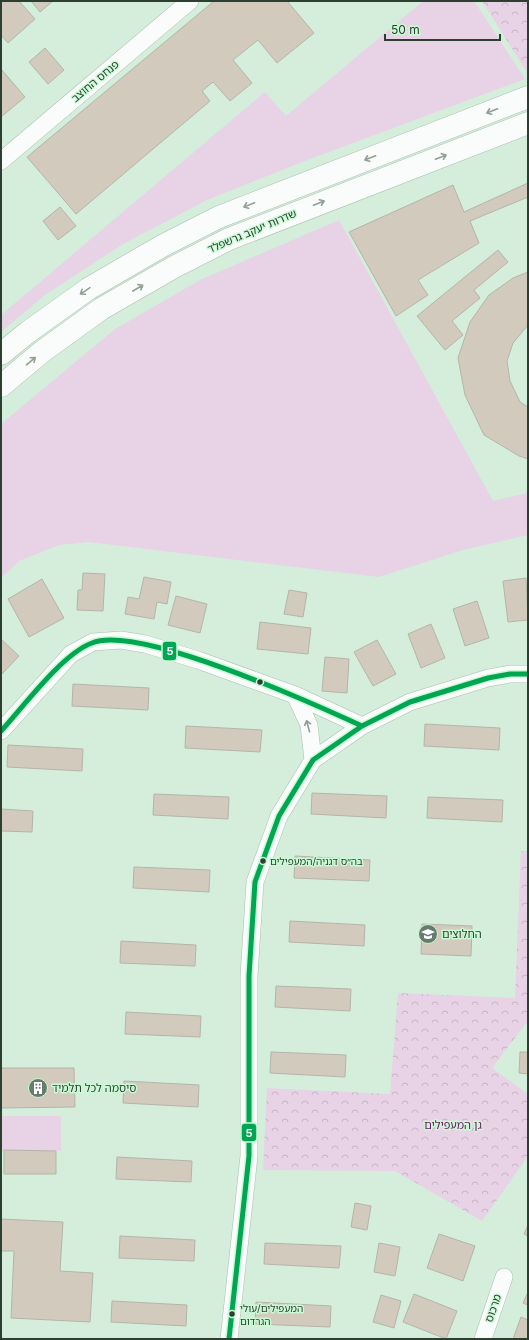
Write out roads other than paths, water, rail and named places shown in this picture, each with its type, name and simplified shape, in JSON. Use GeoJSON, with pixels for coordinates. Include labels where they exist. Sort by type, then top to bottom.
{"type":"FeatureCollection","features":[{"type":"Feature","properties":{"kind":"main road"},"geometry":{"type":"LineString","coordinates":[[1,354],[28,332],[88,289],[162,246],[219,217],[528,97]]}},
{"type":"Feature","properties":{"kind":"main road","name":"שדרות יעקב גרשפלד"},"geometry":{"type":"LineString","coordinates":[[1,386],[43,351],[101,309],[174,267],[229,239],[528,123]]}},
{"type":"Feature","properties":{"kind":"street","name":"פנחס החוצב"},"geometry":{"type":"LineString","coordinates":[[1,161],[190,1]]}},
{"type":"Feature","properties":{"kind":"street"},"geometry":{"type":"LineString","coordinates":[[1,731],[70,654],[93,642],[121,640],[145,644],[198,660],[295,695],[362,726]]}},
{"type":"Feature","properties":{"kind":"street"},"geometry":{"type":"LineString","coordinates":[[229,1339],[249,1156],[248,976],[255,882],[279,816],[313,760],[362,726],[410,702],[488,678],[510,674],[528,674]]}},
{"type":"Feature","properties":{"kind":"street"},"geometry":{"type":"LineString","coordinates":[[295,695],[309,725],[313,760]]}},
{"type":"Feature","properties":{"kind":"street","name":"מרכוס"},"geometry":{"type":"LineString","coordinates":[[483,1339],[504,1277]]}},
{"type":"Feature","properties":{"kind":"place","name":"בה״ס דגניה/המעפילים"},"geometry":{"type":"Point","coordinates":[263,861]}},
{"type":"Feature","properties":{"kind":"place","name":"החלוצים"},"geometry":{"type":"Point","coordinates":[428,934]}},
{"type":"Feature","properties":{"kind":"place","name":"סיסמה לכל תלמיד"},"geometry":{"type":"Point","coordinates":[38,1088]}},
{"type":"Feature","properties":{"kind":"place","name":"המעפילים/עולי הגרדום"},"geometry":{"type":"Point","coordinates":[232,1314]}},
{"type":"Feature","properties":{"kind":"park label","name":"גן המעפילים"},"geometry":{"type":"Point","coordinates":[453,1125]}}]}
